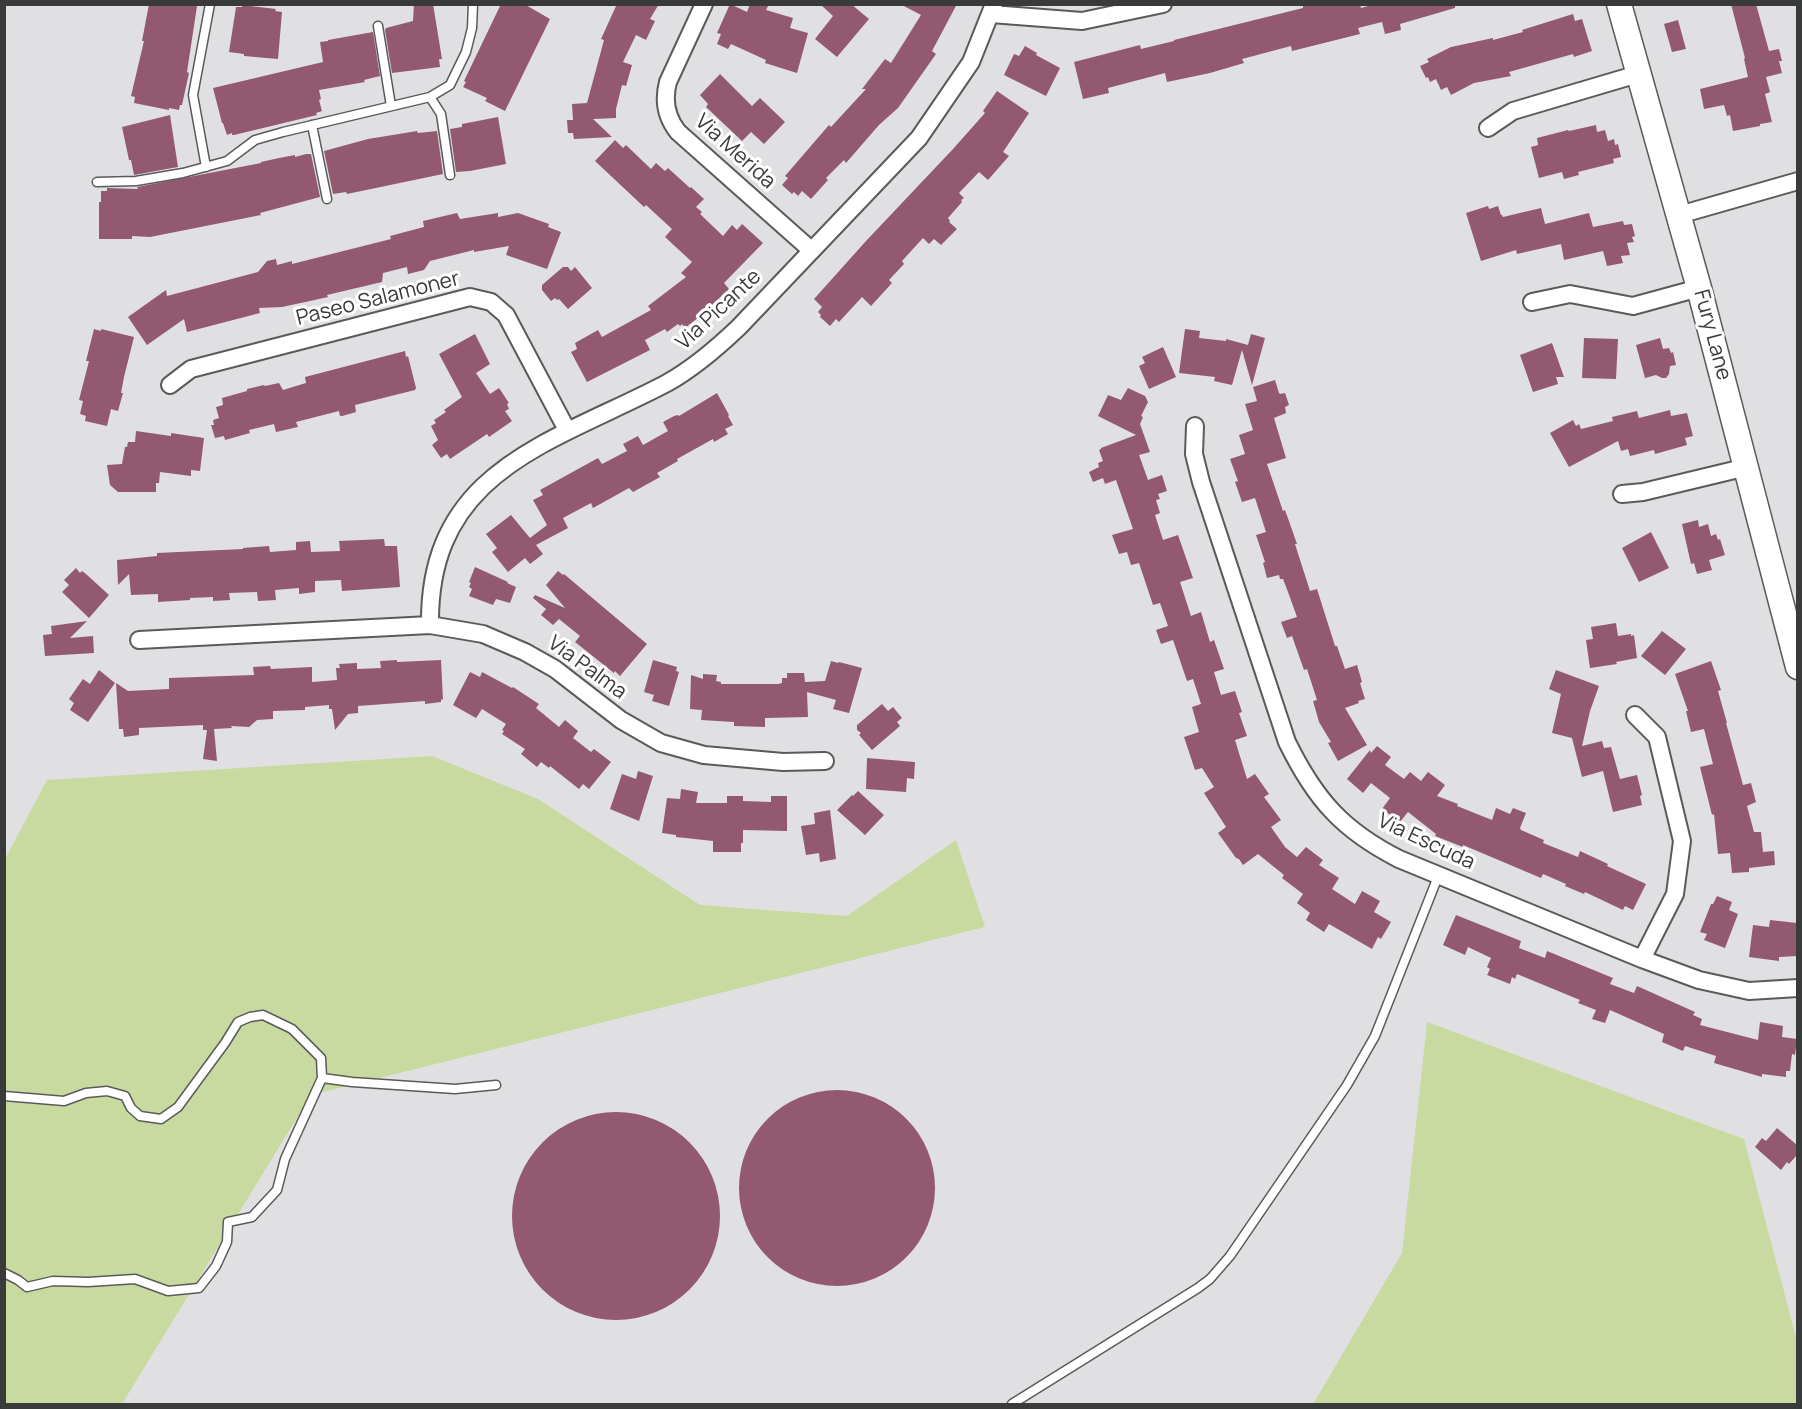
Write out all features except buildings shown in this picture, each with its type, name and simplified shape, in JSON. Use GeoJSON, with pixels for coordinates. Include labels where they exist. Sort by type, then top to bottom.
{"type":"FeatureCollection","features":[{"type":"Feature","properties":{"kind":"main road","name":"Fury Lane"},"geometry":{"type":"LineString","coordinates":[[1619,4],[1699,288],[1797,667]]}},
{"type":"Feature","properties":{"kind":"street","name":"Via Merida"},"geometry":{"type":"LineString","coordinates":[[704,4],[668,82],[665,103],[670,120],[678,132],[812,250]]}},
{"type":"Feature","properties":{"kind":"street"},"geometry":{"type":"LineString","coordinates":[[993,9],[1082,21],[1163,4]]}},
{"type":"Feature","properties":{"kind":"street","name":"Via Picante"},"geometry":{"type":"LineString","coordinates":[[430,625],[429,601],[435,566],[447,533],[472,496],[506,467],[567,430],[667,382],[703,359],[739,327],[919,138],[971,62],[993,9]]}},
{"type":"Feature","properties":{"kind":"street"},"geometry":{"type":"LineString","coordinates":[[1488,128],[1513,111],[1638,74]]}},
{"type":"Feature","properties":{"kind":"street"},"geometry":{"type":"LineString","coordinates":[[1678,215],[1797,181]]}},
{"type":"Feature","properties":{"kind":"street"},"geometry":{"type":"LineString","coordinates":[[1532,302],[1570,294],[1633,306],[1699,288]]}},
{"type":"Feature","properties":{"kind":"street","name":"Paseo Salamoner"},"geometry":{"type":"LineString","coordinates":[[170,385],[191,369],[470,297],[491,302],[506,315],[567,430]]}},
{"type":"Feature","properties":{"kind":"street","name":"Via Escuda"},"geometry":{"type":"LineString","coordinates":[[1195,426],[1194,454],[1201,482],[1287,742],[1297,763],[1319,797],[1346,825],[1379,849],[1399,859],[1642,959],[1699,980],[1749,991],[1797,988]]}},
{"type":"Feature","properties":{"kind":"street"},"geometry":{"type":"LineString","coordinates":[[1622,494],[1643,492],[1747,467]]}},
{"type":"Feature","properties":{"kind":"street","name":"Via Palma"},"geometry":{"type":"LineString","coordinates":[[139,640],[430,625],[483,634],[525,652],[555,669],[621,720],[662,744],[704,755],[783,762],[825,761]]}},
{"type":"Feature","properties":{"kind":"street"},"geometry":{"type":"LineString","coordinates":[[1635,715],[1657,737],[1682,841],[1675,894],[1642,959]]}},
{"type":"Feature","properties":{"kind":"lane"},"geometry":{"type":"LineString","coordinates":[[207,167],[193,95],[210,4]]}},
{"type":"Feature","properties":{"kind":"lane"},"geometry":{"type":"LineString","coordinates":[[97,182],[136,181],[207,167],[227,161],[255,140],[430,98],[450,85],[466,52],[472,28],[473,4]]}},
{"type":"Feature","properties":{"kind":"lane"},"geometry":{"type":"LineString","coordinates":[[378,26],[391,106]]}},
{"type":"Feature","properties":{"kind":"lane"},"geometry":{"type":"LineString","coordinates":[[430,98],[441,114],[450,175]]}},
{"type":"Feature","properties":{"kind":"lane"},"geometry":{"type":"LineString","coordinates":[[312,125],[327,199]]}},
{"type":"Feature","properties":{"kind":"lane"},"geometry":{"type":"LineString","coordinates":[[1012,1404],[1198,1288],[1210,1279],[1230,1256],[1367,1053],[1439,874]]}},
{"type":"Feature","properties":{"kind":"lane"},"geometry":{"type":"LineString","coordinates":[[4,1096],[64,1101],[86,1093],[107,1091],[125,1096],[131,1108],[140,1116],[161,1119],[178,1107],[238,1022],[263,1015],[292,1029],[321,1058],[322,1078],[285,1159],[277,1190],[252,1217],[228,1222],[226,1242],[216,1266],[199,1288],[168,1291],[135,1279],[88,1282],[53,1281],[27,1287],[4,1273]]}},
{"type":"Feature","properties":{"kind":"lane"},"geometry":{"type":"LineString","coordinates":[[322,1078],[455,1089],[496,1085]]}},
{"type":"Feature","properties":{"kind":"green space"},"geometry":{"type":"Polygon","coordinates":[[[432,756],[538,799],[700,905],[847,916],[956,840],[985,927],[311,1095],[122,1404],[5,1404],[5,859],[47,780],[432,756]]]}},
{"type":"Feature","properties":{"kind":"green space"},"geometry":{"type":"Polygon","coordinates":[[[1427,1022],[1744,1139],[1797,1341],[1797,1404],[1313,1404],[1402,1253],[1427,1022]]]}}]}
